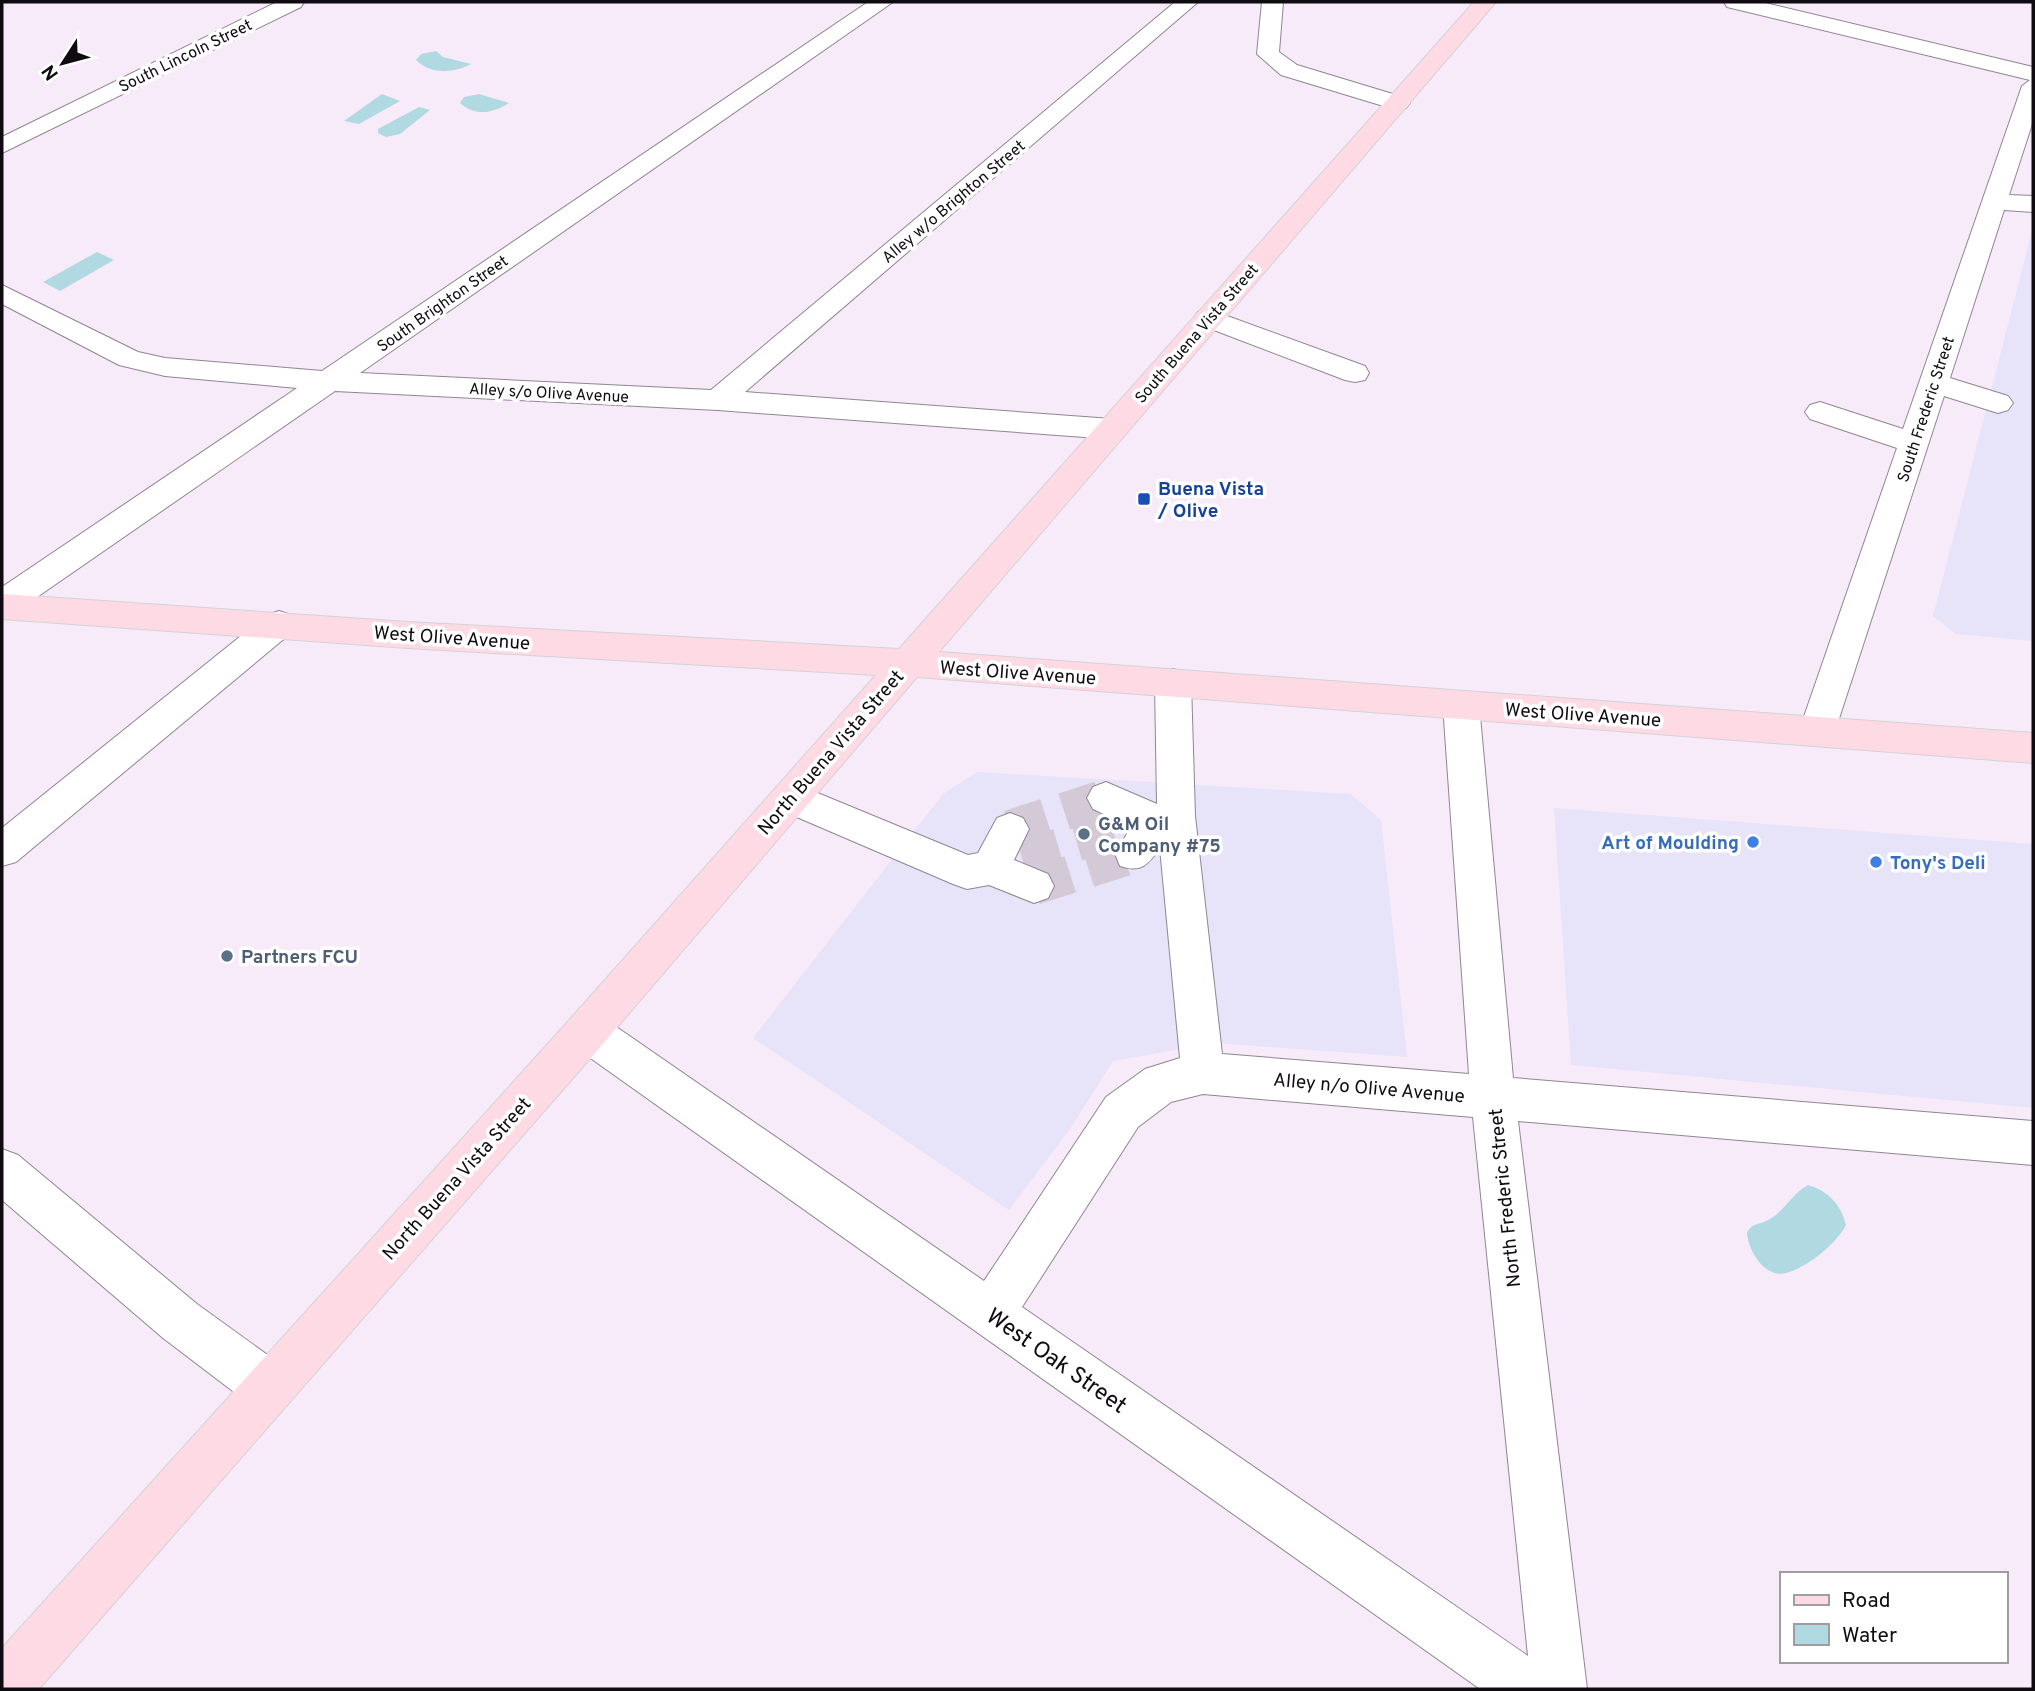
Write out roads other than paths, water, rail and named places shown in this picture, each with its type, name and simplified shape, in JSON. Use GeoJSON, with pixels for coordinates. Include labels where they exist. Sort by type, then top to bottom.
{"type":"FeatureCollection","features":[{"type":"Feature","properties":{"kind":"main road","name":"South Buena Vista Street"},"geometry":{"type":"LineString","coordinates":[[907,663],[1485,2]]}},
{"type":"Feature","properties":{"kind":"main road","name":"West Olive Avenue"},"geometry":{"type":"LineString","coordinates":[[2,605],[449,637],[907,663],[2033,748]]}},
{"type":"Feature","properties":{"kind":"main road","name":"North Buena Vista Street"},"geometry":{"type":"LineString","coordinates":[[2,1689],[587,1031],[907,663]]}},
{"type":"Feature","properties":{"kind":"street","name":"South Lincoln Street"},"geometry":{"type":"LineString","coordinates":[[2,146],[293,2]]}},
{"type":"Feature","properties":{"kind":"street","name":"South Brighton Street"},"geometry":{"type":"LineString","coordinates":[[2,605],[882,2]]}},
{"type":"Feature","properties":{"kind":"street","name":"Alley w/o Brighton Street"},"geometry":{"type":"LineString","coordinates":[[718,400],[1188,2]]}},
{"type":"Feature","properties":{"kind":"street"},"geometry":{"type":"LineString","coordinates":[[1272,2],[1268,54],[1289,70],[1398,103]]}},
{"type":"Feature","properties":{"kind":"street"},"geometry":{"type":"LineString","coordinates":[[1735,2],[1851,37],[2033,74]]}},
{"type":"Feature","properties":{"kind":"street"},"geometry":{"type":"LineString","coordinates":[[1815,2],[1851,37]]}},
{"type":"Feature","properties":{"kind":"street","name":"South Frederic Street"},"geometry":{"type":"LineString","coordinates":[[1817,731],[2033,86]]}},
{"type":"Feature","properties":{"kind":"street"},"geometry":{"type":"LineString","coordinates":[[1994,202],[2033,204]]}},
{"type":"Feature","properties":{"kind":"street","name":"Alley s/o Olive Avenue"},"geometry":{"type":"LineString","coordinates":[[2,293],[129,359],[165,367],[330,381],[718,400],[1112,429]]}},
{"type":"Feature","properties":{"kind":"street"},"geometry":{"type":"LineString","coordinates":[[1208,318],[1356,373]]}},
{"type":"Feature","properties":{"kind":"street"},"geometry":{"type":"LineString","coordinates":[[1934,383],[1998,403]]}},
{"type":"Feature","properties":{"kind":"street"},"geometry":{"type":"LineString","coordinates":[[1820,412],[1914,443]]}},
{"type":"Feature","properties":{"kind":"street"},"geometry":{"type":"LineString","coordinates":[[2,850],[279,624]]}},
{"type":"Feature","properties":{"kind":"street"},"geometry":{"type":"LineString","coordinates":[[1173,683],[1139,824],[1203,1073]]}},
{"type":"Feature","properties":{"kind":"street","name":"North Frederic Street"},"geometry":{"type":"LineString","coordinates":[[1461,705],[1493,1098],[1559,1689]]}},
{"type":"Feature","properties":{"kind":"street"},"geometry":{"type":"LineString","coordinates":[[791,798],[967,872],[1014,860]]}},
{"type":"Feature","properties":{"kind":"street","name":"West Oak Street"},"geometry":{"type":"LineString","coordinates":[[587,1031],[1527,1689]]}},
{"type":"Feature","properties":{"kind":"street","name":"Alley n/o Olive Avenue"},"geometry":{"type":"LineString","coordinates":[[991,1314],[1122,1112],[1160,1084],[1203,1073],[2033,1143]]}},
{"type":"Feature","properties":{"kind":"street"},"geometry":{"type":"LineString","coordinates":[[2,1171],[180,1321],[269,1387]]}},
{"type":"Feature","properties":{"kind":"water"},"geometry":{"type":"Polygon","coordinates":[[[436,51],[443,57],[471,64],[444,71],[429,68],[416,60],[421,54],[436,51]]]}},
{"type":"Feature","properties":{"kind":"water"},"geometry":{"type":"Polygon","coordinates":[[[382,94],[400,101],[359,124],[344,121],[382,94]]]}},
{"type":"Feature","properties":{"kind":"water"},"geometry":{"type":"Polygon","coordinates":[[[479,94],[509,103],[497,109],[478,112],[460,103],[464,97],[479,94]]]}},
{"type":"Feature","properties":{"kind":"water"},"geometry":{"type":"Polygon","coordinates":[[[419,107],[430,110],[400,134],[386,137],[378,133],[378,129],[419,107]]]}},
{"type":"Feature","properties":{"kind":"water"},"geometry":{"type":"Polygon","coordinates":[[[97,252],[114,260],[60,291],[43,282],[97,252]]]}},
{"type":"Feature","properties":{"kind":"water"},"geometry":{"type":"Polygon","coordinates":[[[1808,1185],[1833,1199],[1846,1225],[1836,1240],[1812,1260],[1786,1273],[1771,1272],[1754,1255],[1747,1233],[1754,1225],[1775,1215],[1808,1185]]]}},
{"type":"Feature","properties":{"kind":"tunnel"},"geometry":{"type":"LineString","coordinates":[[1010,829],[1106,798]]}},
{"type":"Feature","properties":{"kind":"tunnel"},"geometry":{"type":"LineString","coordinates":[[1022,858],[1123,829]]}},
{"type":"Feature","properties":{"kind":"tunnel"},"geometry":{"type":"LineString","coordinates":[[1034,886],[1134,854]]}},
{"type":"Feature","properties":{"kind":"place","name":"Buena Vista / Olive"},"geometry":{"type":"Point","coordinates":[1144,499]}},
{"type":"Feature","properties":{"kind":"place","name":"G&M Oil Company #75"},"geometry":{"type":"Point","coordinates":[1084,834]}},
{"type":"Feature","properties":{"kind":"place","name":"Art of Moulding"},"geometry":{"type":"Point","coordinates":[1753,842]}},
{"type":"Feature","properties":{"kind":"place","name":"Tony's Deli"},"geometry":{"type":"Point","coordinates":[1876,862]}},
{"type":"Feature","properties":{"kind":"place","name":"Partners FCU"},"geometry":{"type":"Point","coordinates":[227,956]}}]}
